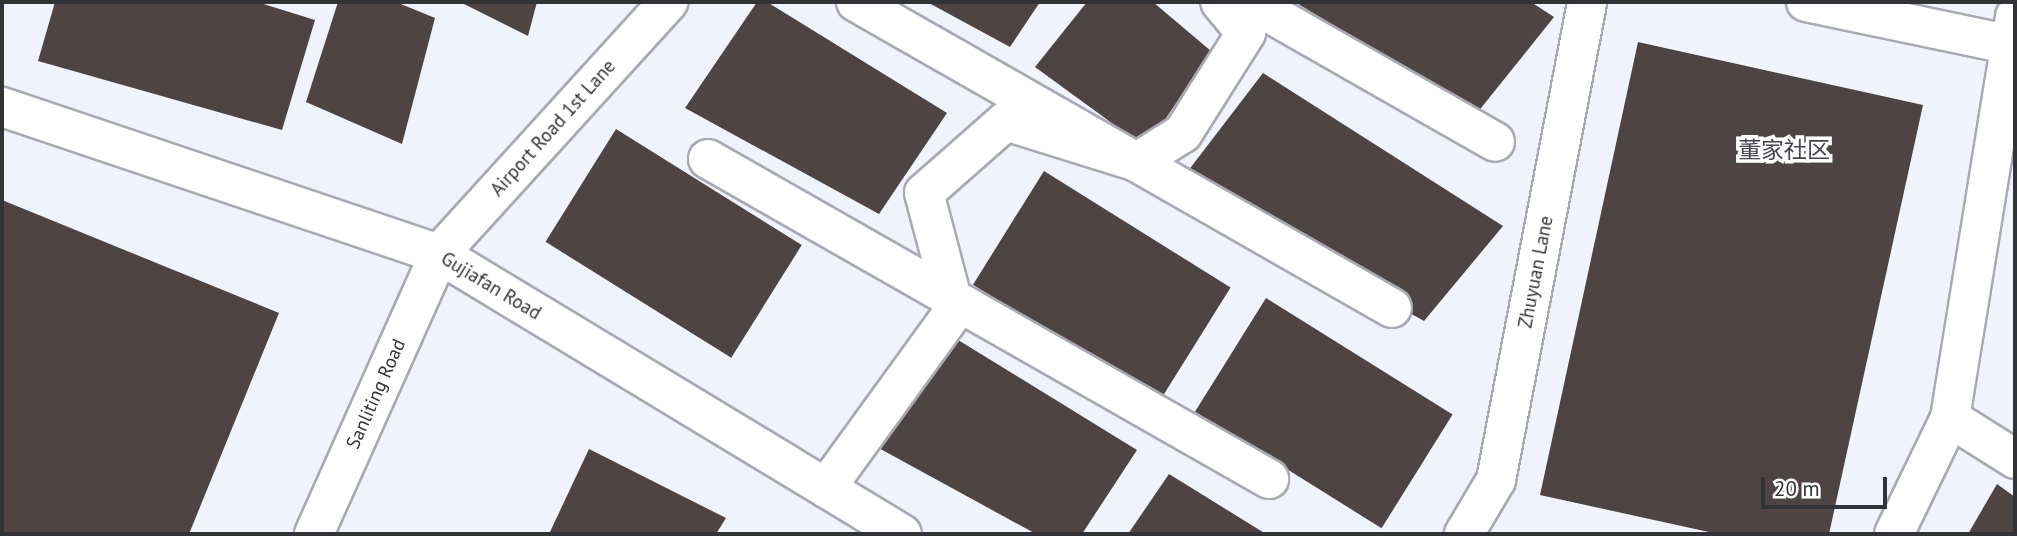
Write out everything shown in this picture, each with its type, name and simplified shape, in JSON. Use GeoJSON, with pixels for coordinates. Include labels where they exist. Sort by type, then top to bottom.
{"type":"FeatureCollection","features":[{"type":"Feature","properties":{"kind":"street","name":"Airport Road 1st Lane"},"geometry":{"type":"LineString","coordinates":[[439,254],[668,2]]}},
{"type":"Feature","properties":{"kind":"street"},"geometry":{"type":"LineString","coordinates":[[856,2],[1392,308]]}},
{"type":"Feature","properties":{"kind":"street"},"geometry":{"type":"LineString","coordinates":[[1137,162],[1183,132],[1246,33],[1220,2]]}},
{"type":"Feature","properties":{"kind":"street"},"geometry":{"type":"LineString","coordinates":[[1251,2],[1495,142]]}},
{"type":"Feature","properties":{"kind":"street","name":"Zhuyuan Lane"},"geometry":{"type":"LineString","coordinates":[[1464,534],[1496,480],[1587,2]]}},
{"type":"Feature","properties":{"kind":"street"},"geometry":{"type":"LineString","coordinates":[[1806,2],[2013,30],[1950,418],[1894,534]]}},
{"type":"Feature","properties":{"kind":"street","name":"Gujiafan Road"},"geometry":{"type":"LineString","coordinates":[[2,107],[439,254],[902,534]]}},
{"type":"Feature","properties":{"kind":"street"},"geometry":{"type":"LineString","coordinates":[[826,488],[955,310],[924,193],[1006,121],[1137,162]]}},
{"type":"Feature","properties":{"kind":"street"},"geometry":{"type":"LineString","coordinates":[[708,159],[1269,479]]}},
{"type":"Feature","properties":{"kind":"street","name":"Sanliting Road"},"geometry":{"type":"LineString","coordinates":[[314,534],[439,254]]}},
{"type":"Feature","properties":{"kind":"street"},"geometry":{"type":"LineString","coordinates":[[1950,418],[2015,458]]}},
{"type":"Feature","properties":{"kind":"building"},"geometry":{"type":"Polygon","coordinates":[[[55,2],[257,2],[315,20],[282,130],[38,61],[55,2]]]}},
{"type":"Feature","properties":{"kind":"building"},"geometry":{"type":"Polygon","coordinates":[[[338,2],[396,2],[435,18],[402,144],[306,102],[338,2]]]}},
{"type":"Feature","properties":{"kind":"building"},"geometry":{"type":"Polygon","coordinates":[[[460,2],[537,2],[528,36],[460,2]]]}},
{"type":"Feature","properties":{"kind":"building"},"geometry":{"type":"Polygon","coordinates":[[[757,2],[767,2],[947,113],[879,214],[685,108],[757,2]]]}},
{"type":"Feature","properties":{"kind":"building"},"geometry":{"type":"Polygon","coordinates":[[[927,2],[1040,2],[1010,47],[927,2]]]}},
{"type":"Feature","properties":{"kind":"building"},"geometry":{"type":"Polygon","coordinates":[[[1087,2],[1153,2],[1211,51],[1146,148],[1035,67],[1087,2]]]}},
{"type":"Feature","properties":{"kind":"building"},"geometry":{"type":"Polygon","coordinates":[[[1295,2],[1531,2],[1554,17],[1477,113],[1295,2]]]}},
{"type":"Feature","properties":{"kind":"building"},"geometry":{"type":"Polygon","coordinates":[[[1638,42],[1923,105],[1829,534],[1718,534],[1540,495],[1638,42]]]}},
{"type":"Feature","properties":{"kind":"building"},"geometry":{"type":"Polygon","coordinates":[[[1263,73],[1503,226],[1424,321],[1178,184],[1263,73]]]}},
{"type":"Feature","properties":{"kind":"building"},"geometry":{"type":"Polygon","coordinates":[[[616,129],[802,245],[731,358],[546,242],[616,129]]]}},
{"type":"Feature","properties":{"kind":"building"},"geometry":{"type":"Polygon","coordinates":[[[1044,171],[1231,288],[1160,401],[973,285],[1044,171]]]}},
{"type":"Feature","properties":{"kind":"building"},"geometry":{"type":"Polygon","coordinates":[[[2,200],[279,313],[189,534],[2,534],[2,200]]]}},
{"type":"Feature","properties":{"kind":"building"},"geometry":{"type":"Polygon","coordinates":[[[1266,298],[1453,415],[1382,528],[1195,412],[1266,298]]]}},
{"type":"Feature","properties":{"kind":"building"},"geometry":{"type":"Polygon","coordinates":[[[950,335],[1137,450],[1082,534],[1036,534],[875,446],[950,335]]]}},
{"type":"Feature","properties":{"kind":"building"},"geometry":{"type":"Polygon","coordinates":[[[589,449],[726,518],[716,534],[549,534],[589,449]]]}},
{"type":"Feature","properties":{"kind":"building"},"geometry":{"type":"Polygon","coordinates":[[[1169,474],[1266,534],[1128,534],[1169,474]]]}},
{"type":"Feature","properties":{"kind":"building"},"geometry":{"type":"Polygon","coordinates":[[[1997,484],[2015,497],[2015,534],[1968,534],[1997,484]]]}},
{"type":"Feature","properties":{"kind":"district","name":"董家社区"},"geometry":{"type":"Point","coordinates":[1784,150]}}]}
